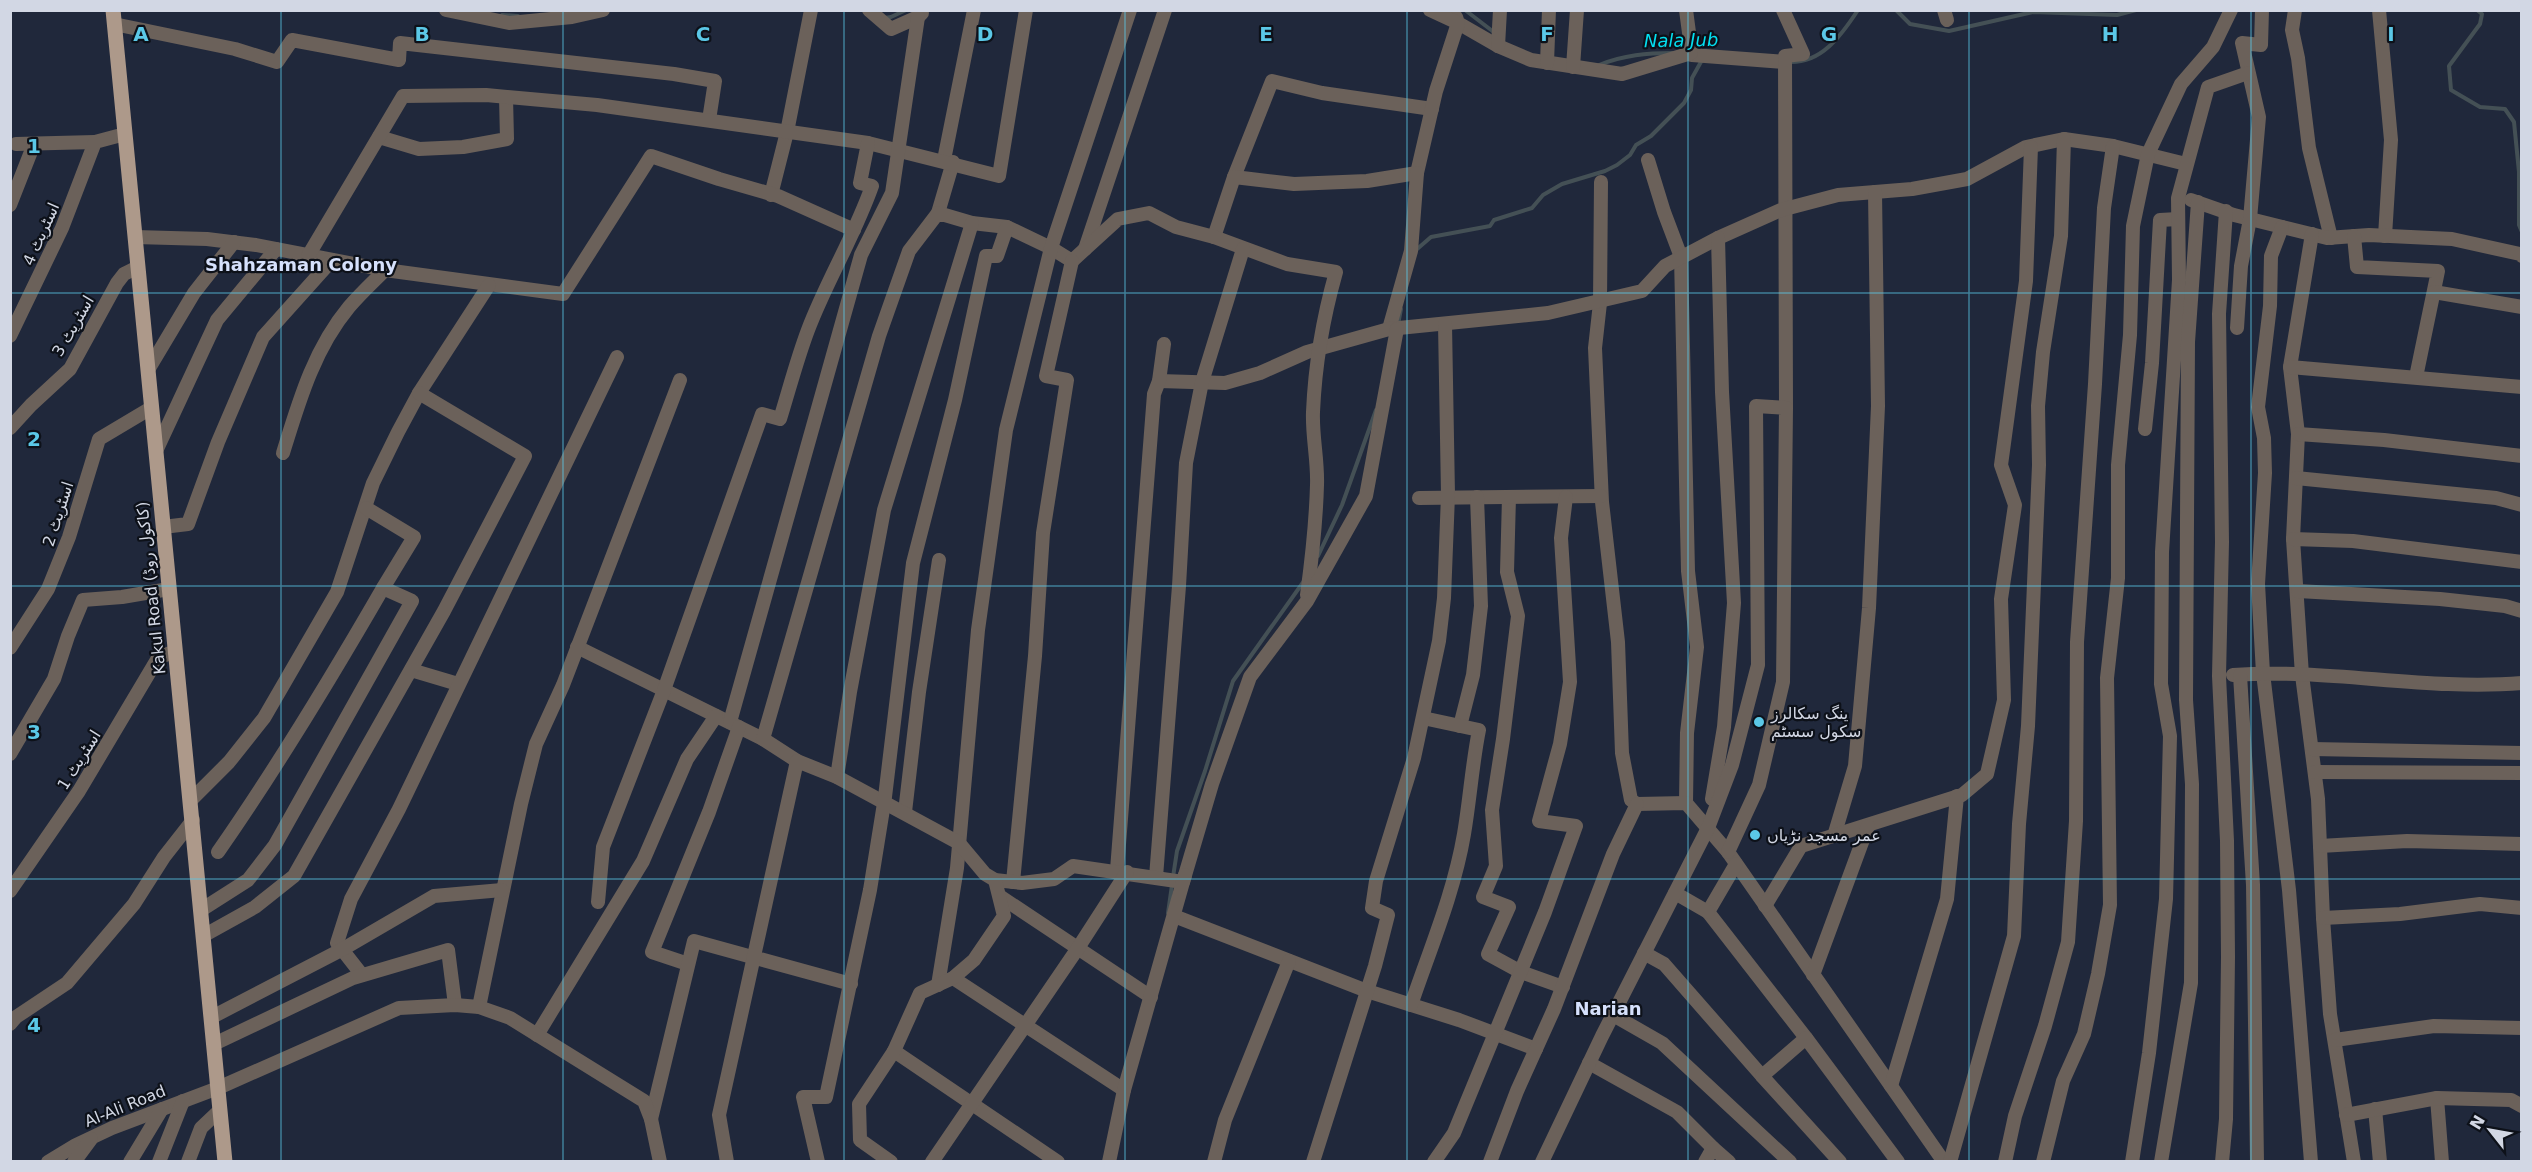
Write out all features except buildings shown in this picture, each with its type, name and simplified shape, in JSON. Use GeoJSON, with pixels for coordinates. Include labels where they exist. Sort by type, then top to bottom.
{"type":"FeatureCollection","features":[{"type":"Feature","properties":{"kind":"main road","name":"Kakul Road (کاکول روڈ)"},"geometry":{"type":"LineString","coordinates":[[114,17],[225,1161]]}},
{"type":"Feature","properties":{"kind":"street"},"geometry":{"type":"LineString","coordinates":[[446,10],[509,23],[603,10]]}},
{"type":"Feature","properties":{"kind":"street"},"geometry":{"type":"LineString","coordinates":[[771,195],[788,132],[811,10]]}},
{"type":"Feature","properties":{"kind":"street"},"geometry":{"type":"LineString","coordinates":[[869,10],[891,29],[921,14]]}},
{"type":"Feature","properties":{"kind":"street"},"geometry":{"type":"LineString","coordinates":[[763,739],[879,336],[909,251],[938,213],[974,10]]}},
{"type":"Feature","properties":{"kind":"street"},"geometry":{"type":"LineString","coordinates":[[308,256],[403,96],[506,97],[597,105],[709,120],[868,143],[949,161],[999,176],[1026,10]]}},
{"type":"Feature","properties":{"kind":"street"},"geometry":{"type":"LineString","coordinates":[[938,985],[959,843],[978,630],[1006,430],[1051,248],[1130,10]]}},
{"type":"Feature","properties":{"kind":"street"},"geometry":{"type":"LineString","coordinates":[[1085,250],[1165,10]]}},
{"type":"Feature","properties":{"kind":"street"},"geometry":{"type":"LineString","coordinates":[[1430,10],[1456,17],[1498,46],[1531,60],[1573,67],[1622,74],[1691,53],[1785,62]]}},
{"type":"Feature","properties":{"kind":"street"},"geometry":{"type":"LineString","coordinates":[[1498,46],[1500,10]]}},
{"type":"Feature","properties":{"kind":"street"},"geometry":{"type":"LineString","coordinates":[[1547,63],[1549,10]]}},
{"type":"Feature","properties":{"kind":"street"},"geometry":{"type":"LineString","coordinates":[[1573,67],[1576,10]]}},
{"type":"Feature","properties":{"kind":"street"},"geometry":{"type":"LineString","coordinates":[[1686,10],[1691,53]]}},
{"type":"Feature","properties":{"kind":"street"},"geometry":{"type":"LineString","coordinates":[[1708,912],[1732,858],[1759,784],[1783,682],[1786,408],[1785,56],[1803,54],[1783,10]]}},
{"type":"Feature","properties":{"kind":"street"},"geometry":{"type":"LineString","coordinates":[[2043,1161],[2063,1081],[2084,1034],[2098,974],[2110,905],[2108,678],[2118,578],[2118,465],[2130,335],[2133,226],[2148,154],[2181,84],[2213,47],[2231,10]]}},
{"type":"Feature","properties":{"kind":"street"},"geometry":{"type":"LineString","coordinates":[[2237,328],[2241,266],[2250,219],[2259,117],[2242,43],[2261,45],[2262,10]]}},
{"type":"Feature","properties":{"kind":"street"},"geometry":{"type":"LineString","coordinates":[[2295,10],[2292,30],[2298,58],[2309,148],[2331,238]]}},
{"type":"Feature","properties":{"kind":"street"},"geometry":{"type":"LineString","coordinates":[[2379,10],[2391,140],[2385,236]]}},
{"type":"Feature","properties":{"kind":"street"},"geometry":{"type":"LineString","coordinates":[[688,964],[652,952],[709,812],[861,255],[892,193],[921,14]]}},
{"type":"Feature","properties":{"kind":"street"},"geometry":{"type":"LineString","coordinates":[[114,17],[277,62],[292,40],[399,60],[400,43],[674,74],[715,81],[709,120]]}},
{"type":"Feature","properties":{"kind":"street"},"geometry":{"type":"LineString","coordinates":[[1109,1161],[1124,1090],[1185,875],[1212,784],[1250,677],[1307,601],[1366,496],[1393,329],[1411,251],[1417,173],[1456,17]]}},
{"type":"Feature","properties":{"kind":"street"},"geometry":{"type":"LineString","coordinates":[[2132,1161],[2150,1053],[2166,899],[2170,736],[2161,684],[2162,552],[2179,280],[2178,198],[2208,87],[2248,73]]}},
{"type":"Feature","properties":{"kind":"street"},"geometry":{"type":"LineString","coordinates":[[1214,237],[1234,177],[1272,81],[1322,93],[1432,109]]}},
{"type":"Feature","properties":{"kind":"street"},"geometry":{"type":"LineString","coordinates":[[380,137],[419,149],[463,147],[507,139],[506,97]]}},
{"type":"Feature","properties":{"kind":"street"},"geometry":{"type":"LineString","coordinates":[[16,144],[95,142],[125,134]]}},
{"type":"Feature","properties":{"kind":"street"},"geometry":{"type":"LineString","coordinates":[[1159,381],[1225,383],[1260,373],[1319,349],[1393,329],[1548,313],[1600,303],[1642,291],[1665,266],[1718,238],[1786,209],[1838,195],[1912,189],[1967,179],[2031,147],[2064,139],[2113,146],[2186,164]]}},
{"type":"Feature","properties":{"kind":"street"},"geometry":{"type":"LineString","coordinates":[[1950,1161],[2014,936],[2019,824],[2028,726],[2039,465],[2038,406],[2043,352],[2061,236],[2064,139]]}},
{"type":"Feature","properties":{"kind":"street","name":"اسٹریٹ 4"},"geometry":{"type":"LineString","coordinates":[[10,336],[62,228],[95,142]]}},
{"type":"Feature","properties":{"kind":"street"},"geometry":{"type":"LineString","coordinates":[[598,902],[603,847],[664,690],[762,414],[780,419],[808,330],[872,186],[860,183],[868,143]]}},
{"type":"Feature","properties":{"kind":"street"},"geometry":{"type":"LineString","coordinates":[[10,206],[34,144]]}},
{"type":"Feature","properties":{"kind":"street"},"geometry":{"type":"LineString","coordinates":[[2005,1161],[2015,1116],[2045,1026],[2068,942],[2076,821],[2077,642],[2104,208],[2113,146]]}},
{"type":"Feature","properties":{"kind":"street"},"geometry":{"type":"LineString","coordinates":[[1765,906],[1801,846],[1957,796],[1987,774],[2004,700],[2001,599],[2014,505],[2001,465],[2026,281],[2031,147]]}},
{"type":"Feature","properties":{"kind":"street"},"geometry":{"type":"LineString","coordinates":[[135,237],[197,238],[234,242],[385,270],[564,294],[651,156],[719,180],[771,195],[854,230]]}},
{"type":"Feature","properties":{"kind":"street"},"geometry":{"type":"LineString","coordinates":[[1648,160],[1681,257],[1688,571],[1697,646],[1687,733],[1686,803],[1732,858],[1944,1161]]}},
{"type":"Feature","properties":{"kind":"street"},"geometry":{"type":"LineString","coordinates":[[1234,177],[1294,184],[1367,181],[1417,173]]}},
{"type":"Feature","properties":{"kind":"street"},"geometry":{"type":"LineString","coordinates":[[1601,182],[1600,303],[1595,348],[1601,496],[1617,642],[1622,753],[1629,794],[1637,804],[1686,803]]}},
{"type":"Feature","properties":{"kind":"street"},"geometry":{"type":"LineString","coordinates":[[1834,836],[1855,766],[1869,608],[1878,406],[1875,192]]}},
{"type":"Feature","properties":{"kind":"street"},"geometry":{"type":"LineString","coordinates":[[2178,198],[2250,219],[2331,238],[2385,236],[2452,239],[2522,256]]}},
{"type":"Feature","properties":{"kind":"street"},"geometry":{"type":"LineString","coordinates":[[2161,1161],[2191,983],[2192,784],[2186,700],[2188,342],[2198,202]]}},
{"type":"Feature","properties":{"kind":"street"},"geometry":{"type":"LineString","coordinates":[[2222,1161],[2226,1119],[2228,957],[2225,785],[2219,676],[2222,542],[2219,314],[2226,212]]}},
{"type":"Feature","properties":{"kind":"street"},"geometry":{"type":"LineString","coordinates":[[938,213],[972,223],[1007,227],[1072,261]]}},
{"type":"Feature","properties":{"kind":"street"},"geometry":{"type":"LineString","coordinates":[[1013,882],[1035,656],[1043,533],[1067,380],[1046,376],[1072,261],[1118,219],[1149,213],[1176,227],[1214,237],[1287,264],[1335,272],[1325,308],[1313,413],[1317,482],[1307,601]]}},
{"type":"Feature","properties":{"kind":"street"},"geometry":{"type":"LineString","coordinates":[[2145,429],[2152,363],[2160,219],[2178,219]]}},
{"type":"Feature","properties":{"kind":"street"},"geometry":{"type":"LineString","coordinates":[[837,777],[850,692],[884,510],[972,223]]}},
{"type":"Feature","properties":{"kind":"street"},"geometry":{"type":"LineString","coordinates":[[818,1161],[803,1097],[826,1097],[870,890],[884,802],[913,563],[955,400],[986,256],[997,256],[1007,227]]}},
{"type":"Feature","properties":{"kind":"street"},"geometry":{"type":"LineString","coordinates":[[2282,227],[2271,256],[2270,306],[2258,407],[2264,438],[2265,473],[2258,584],[2263,673],[2289,890],[2311,1161]]}},
{"type":"Feature","properties":{"kind":"street"},"geometry":{"type":"LineString","coordinates":[[2312,234],[2290,367],[2298,434],[2294,539],[2302,675],[2315,772],[2323,918],[2335,1040],[2354,1161]]}},
{"type":"Feature","properties":{"kind":"street"},"geometry":{"type":"LineString","coordinates":[[2354,236],[2357,267],[2438,271],[2416,377]]}},
{"type":"Feature","properties":{"kind":"street"},"geometry":{"type":"LineString","coordinates":[[1708,828],[1725,727],[1734,603],[1722,393],[1718,238]]}},
{"type":"Feature","properties":{"kind":"street"},"geometry":{"type":"LineString","coordinates":[[148,370],[194,293],[234,242]]}},
{"type":"Feature","properties":{"kind":"street"},"geometry":{"type":"LineString","coordinates":[[156,452],[217,320],[276,249]]}},
{"type":"Feature","properties":{"kind":"street"},"geometry":{"type":"LineString","coordinates":[[1156,877],[1179,586],[1186,463],[1202,382],[1243,249]]}},
{"type":"Feature","properties":{"kind":"street"},"geometry":{"type":"LineString","coordinates":[[163,527],[188,524],[218,442],[263,337],[332,260]]}},
{"type":"Feature","properties":{"kind":"street","name":"اسٹریٹ 3"},"geometry":{"type":"LineString","coordinates":[[10,428],[70,369],[117,283],[124,274],[138,267]]}},
{"type":"Feature","properties":{"kind":"street"},"geometry":{"type":"LineString","coordinates":[[283,453],[304,386],[325,342],[350,306],[385,270]]}},
{"type":"Feature","properties":{"kind":"street"},"geometry":{"type":"LineString","coordinates":[[191,800],[229,762],[264,718],[337,592],[373,483],[419,393],[489,285]]}},
{"type":"Feature","properties":{"kind":"street"},"geometry":{"type":"LineString","coordinates":[[2434,292],[2522,307]]}},
{"type":"Feature","properties":{"kind":"street"},"geometry":{"type":"LineString","coordinates":[[1313,1161],[1367,991],[1388,915],[1372,908],[1376,881],[1414,758],[1439,641],[1444,598],[1448,498],[1445,324]]}},
{"type":"Feature","properties":{"kind":"street"},"geometry":{"type":"LineString","coordinates":[[932,1161],[1078,948],[1122,871],[1141,544],[1154,394],[1159,381],[1164,344]]}},
{"type":"Feature","properties":{"kind":"street"},"geometry":{"type":"LineString","coordinates":[[362,975],[338,943],[351,899],[399,808],[617,357]]}},
{"type":"Feature","properties":{"kind":"street"},"geometry":{"type":"LineString","coordinates":[[2290,367],[2522,387]]}},
{"type":"Feature","properties":{"kind":"street"},"geometry":{"type":"LineString","coordinates":[[479,1007],[502,890],[536,744],[577,647],[680,380]]}},
{"type":"Feature","properties":{"kind":"street"},"geometry":{"type":"LineString","coordinates":[[203,936],[255,907],[294,876],[411,670],[525,456],[419,393]]}},
{"type":"Feature","properties":{"kind":"street"},"geometry":{"type":"LineString","coordinates":[[1542,1161],[1708,828],[1732,765],[1758,665],[1756,406],[1786,408]]}},
{"type":"Feature","properties":{"kind":"street","name":"اسٹریٹ 2"},"geometry":{"type":"LineString","coordinates":[[10,648],[48,589],[69,537],[99,440],[151,408]]}},
{"type":"Feature","properties":{"kind":"street"},"geometry":{"type":"LineString","coordinates":[[2298,434],[2384,440],[2522,456]]}},
{"type":"Feature","properties":{"kind":"street"},"geometry":{"type":"LineString","coordinates":[[2296,478],[2496,498],[2522,505]]}},
{"type":"Feature","properties":{"kind":"street"},"geometry":{"type":"LineString","coordinates":[[1419,498],[1601,496]]}},
{"type":"Feature","properties":{"kind":"street"},"geometry":{"type":"LineString","coordinates":[[1460,726],[1473,675],[1481,606],[1477,497]]}},
{"type":"Feature","properties":{"kind":"street"},"geometry":{"type":"LineString","coordinates":[[1509,497],[1507,572],[1518,616],[1492,810],[1496,866],[1484,897],[1509,907],[1488,954],[1521,972],[1563,987]]}},
{"type":"Feature","properties":{"kind":"street"},"geometry":{"type":"LineString","coordinates":[[1434,1161],[1454,1133],[1521,972],[1576,826],[1539,821],[1560,744],[1570,682],[1561,538],[1566,497]]}},
{"type":"Feature","properties":{"kind":"street"},"geometry":{"type":"LineString","coordinates":[[218,852],[268,781],[330,681],[414,537],[366,508]]}},
{"type":"Feature","properties":{"kind":"street"},"geometry":{"type":"LineString","coordinates":[[2294,539],[2353,541],[2522,561]]}},
{"type":"Feature","properties":{"kind":"street"},"geometry":{"type":"LineString","coordinates":[[904,812],[939,560]]}},
{"type":"Feature","properties":{"kind":"street"},"geometry":{"type":"LineString","coordinates":[[201,909],[248,880],[275,845],[412,601],[383,588]]}},
{"type":"Feature","properties":{"kind":"street"},"geometry":{"type":"LineString","coordinates":[[10,754],[54,679],[83,600],[122,597],[169,589]]}},
{"type":"Feature","properties":{"kind":"street"},"geometry":{"type":"LineString","coordinates":[[2298,591],[2440,599],[2505,606],[2522,611]]}},
{"type":"Feature","properties":{"kind":"street"},"geometry":{"type":"LineString","coordinates":[[577,647],[734,724],[797,760],[837,777],[904,812],[959,843],[986,874],[996,880],[1013,882],[1054,879],[1073,866],[1122,871],[1184,882],[1185,875]]}},
{"type":"Feature","properties":{"kind":"street","name":"اسٹریٹ 1"},"geometry":{"type":"LineString","coordinates":[[10,891],[80,792],[158,658],[175,651]]}},
{"type":"Feature","properties":{"kind":"street"},"geometry":{"type":"LineString","coordinates":[[411,670],[458,684]]}},
{"type":"Feature","properties":{"kind":"street"},"geometry":{"type":"LineString","coordinates":[[2219,676],[2263,673],[2368,678],[2433,685],[2522,683]]}},
{"type":"Feature","properties":{"kind":"street"},"geometry":{"type":"LineString","coordinates":[[2240,675],[2253,885],[2258,1161]]}},
{"type":"Feature","properties":{"kind":"street"},"geometry":{"type":"LineString","coordinates":[[537,1035],[644,861],[687,759],[716,716]]}},
{"type":"Feature","properties":{"kind":"street"},"geometry":{"type":"LineString","coordinates":[[1411,1005],[1454,880],[1464,834],[1471,770],[1479,730],[1423,718]]}},
{"type":"Feature","properties":{"kind":"street"},"geometry":{"type":"LineString","coordinates":[[2312,749],[2522,753]]}},
{"type":"Feature","properties":{"kind":"street"},"geometry":{"type":"LineString","coordinates":[[727,1161],[719,1115],[797,760]]}},
{"type":"Feature","properties":{"kind":"street"},"geometry":{"type":"LineString","coordinates":[[2315,772],[2522,772]]}},
{"type":"Feature","properties":{"kind":"street"},"geometry":{"type":"LineString","coordinates":[[1891,1086],[1947,899],[1957,796]]}},
{"type":"Feature","properties":{"kind":"street"},"geometry":{"type":"LineString","coordinates":[[1490,1161],[1563,987],[1612,854],[1637,804]]}},
{"type":"Feature","properties":{"kind":"street"},"geometry":{"type":"LineString","coordinates":[[10,1024],[16,1017],[66,983],[134,904],[164,857],[193,820]]}},
{"type":"Feature","properties":{"kind":"street"},"geometry":{"type":"LineString","coordinates":[[1813,975],[1868,826]]}},
{"type":"Feature","properties":{"kind":"street"},"geometry":{"type":"LineString","coordinates":[[2320,846],[2407,841],[2522,844]]}},
{"type":"Feature","properties":{"kind":"street"},"geometry":{"type":"LineString","coordinates":[[891,1161],[860,1140],[859,1104],[894,1051],[920,993],[953,978],[974,960],[1004,916],[996,880]]}},
{"type":"Feature","properties":{"kind":"street"},"geometry":{"type":"LineString","coordinates":[[212,1017],[343,950],[434,896],[502,890]]}},
{"type":"Feature","properties":{"kind":"street"},"geometry":{"type":"LineString","coordinates":[[1675,893],[1708,912],[1898,1161]]}},
{"type":"Feature","properties":{"kind":"street"},"geometry":{"type":"LineString","coordinates":[[1001,897],[1151,997]]}},
{"type":"Feature","properties":{"kind":"street"},"geometry":{"type":"LineString","coordinates":[[2323,918],[2400,914],[2480,904],[2522,908]]}},
{"type":"Feature","properties":{"kind":"street"},"geometry":{"type":"LineString","coordinates":[[1174,916],[1367,991],[1496,1033],[1536,1049]]}},
{"type":"Feature","properties":{"kind":"street"},"geometry":{"type":"LineString","coordinates":[[660,1161],[651,1119],[694,941],[851,984]]}},
{"type":"Feature","properties":{"kind":"street"},"geometry":{"type":"LineString","coordinates":[[214,1044],[362,975],[448,951],[455,1005]]}},
{"type":"Feature","properties":{"kind":"street"},"geometry":{"type":"LineString","coordinates":[[1644,953],[1664,964],[1840,1161]]}},
{"type":"Feature","properties":{"kind":"street"},"geometry":{"type":"LineString","coordinates":[[1214,1161],[1225,1120],[1289,961]]}},
{"type":"Feature","properties":{"kind":"street"},"geometry":{"type":"LineString","coordinates":[[953,978],[1124,1090]]}},
{"type":"Feature","properties":{"kind":"street","name":"Al-Ali Road"},"geometry":{"type":"LineString","coordinates":[[48,1161],[93,1137],[218,1088],[399,1008],[455,1005],[479,1007],[510,1018],[644,1101],[651,1119]]}},
{"type":"Feature","properties":{"kind":"street"},"geometry":{"type":"LineString","coordinates":[[1613,1015],[1662,1043],[1790,1161]]}},
{"type":"Feature","properties":{"kind":"street"},"geometry":{"type":"LineString","coordinates":[[2335,1040],[2434,1026],[2522,1028]]}},
{"type":"Feature","properties":{"kind":"street"},"geometry":{"type":"LineString","coordinates":[[1762,1076],[1806,1038]]}},
{"type":"Feature","properties":{"kind":"street"},"geometry":{"type":"LineString","coordinates":[[894,1051],[1058,1161]]}},
{"type":"Feature","properties":{"kind":"street"},"geometry":{"type":"LineString","coordinates":[[1589,1063],[1677,1112],[1729,1161]]}},
{"type":"Feature","properties":{"kind":"street"},"geometry":{"type":"LineString","coordinates":[[2346,1115],[2437,1098],[2511,1100],[2522,1106]]}},
{"type":"Feature","properties":{"kind":"street"},"geometry":{"type":"LineString","coordinates":[[2437,1098],[2442,1161]]}},
{"type":"Feature","properties":{"kind":"street"},"geometry":{"type":"LineString","coordinates":[[159,1161],[183,1101]]}},
{"type":"Feature","properties":{"kind":"street"},"geometry":{"type":"LineString","coordinates":[[130,1161],[162,1109]]}},
{"type":"Feature","properties":{"kind":"street"},"geometry":{"type":"LineString","coordinates":[[2374,1109],[2380,1161]]}},
{"type":"Feature","properties":{"kind":"street"},"geometry":{"type":"LineString","coordinates":[[188,1161],[201,1128],[220,1110]]}},
{"type":"Feature","properties":{"kind":"street"},"geometry":{"type":"LineString","coordinates":[[74,1161],[93,1137]]}},
{"type":"Feature","properties":{"kind":"street"},"geometry":{"type":"LineString","coordinates":[[1705,1161],[1713,1148]]}},
{"type":"Feature","properties":{"kind":"waterway","name":"Nala Jub"},"geometry":{"type":"LineString","coordinates":[[885,18],[906,10]]}},
{"type":"Feature","properties":{"kind":"waterway","name":"Nala Jub"},"geometry":{"type":"LineString","coordinates":[[1465,10],[1495,33]]}},
{"type":"Feature","properties":{"kind":"waterway","name":"Nala Jub"},"geometry":{"type":"LineString","coordinates":[[1788,62],[1800,61],[1820,53],[1845,29],[1858,10]]}},
{"type":"Feature","properties":{"kind":"waterway","name":"Nala Jub"},"geometry":{"type":"LineString","coordinates":[[1896,10],[1910,24],[1949,31],[2033,12],[2117,15],[2136,10]]}},
{"type":"Feature","properties":{"kind":"waterway","name":"Nala Jub"},"geometry":{"type":"LineString","coordinates":[[2477,10],[2482,14],[2480,24],[2449,66],[2451,90],[2480,107],[2505,109],[2514,122],[2519,172],[2519,225],[2522,232]]}},
{"type":"Feature","properties":{"kind":"waterway","name":"Nala Jub"},"geometry":{"type":"LineString","coordinates":[[502,15],[518,16]]}},
{"type":"Feature","properties":{"kind":"waterway","name":"Nala Jub"},"geometry":{"type":"LineString","coordinates":[[1599,65],[1636,55],[1673,53]]}},
{"type":"Feature","properties":{"kind":"waterway"},"geometry":{"type":"LineString","coordinates":[[1416,250],[1431,237],[1490,226],[1494,220],[1532,208],[1543,195],[1562,184],[1617,165],[1630,155],[1636,145],[1651,136],[1684,103],[1691,90],[1692,78],[1702,60]]}},
{"type":"Feature","properties":{"kind":"waterway"},"geometry":{"type":"LineString","coordinates":[[1398,325],[1401,309]]}},
{"type":"Feature","properties":{"kind":"waterway"},"geometry":{"type":"LineString","coordinates":[[1318,556],[1342,505],[1376,410]]}},
{"type":"Feature","properties":{"kind":"waterway"},"geometry":{"type":"LineString","coordinates":[[1173,877],[1177,851],[1233,681],[1304,581]]}},
{"type":"Feature","properties":{"kind":"waterway"},"geometry":{"type":"LineString","coordinates":[[1168,913],[1172,885]]}},
{"type":"Feature","properties":{"kind":"place","name":"ینگ سکالرز سکول سسٹم"},"geometry":{"type":"Point","coordinates":[1759,722]}},
{"type":"Feature","properties":{"kind":"place","name":"عمر مسجد نڑیاں"},"geometry":{"type":"Point","coordinates":[1755,835]}},
{"type":"Feature","properties":{"kind":"district","name":"Shahzaman Colony"},"geometry":{"type":"Point","coordinates":[301,264]}},
{"type":"Feature","properties":{"kind":"district","name":"Narian"},"geometry":{"type":"Point","coordinates":[1608,1008]}}]}
